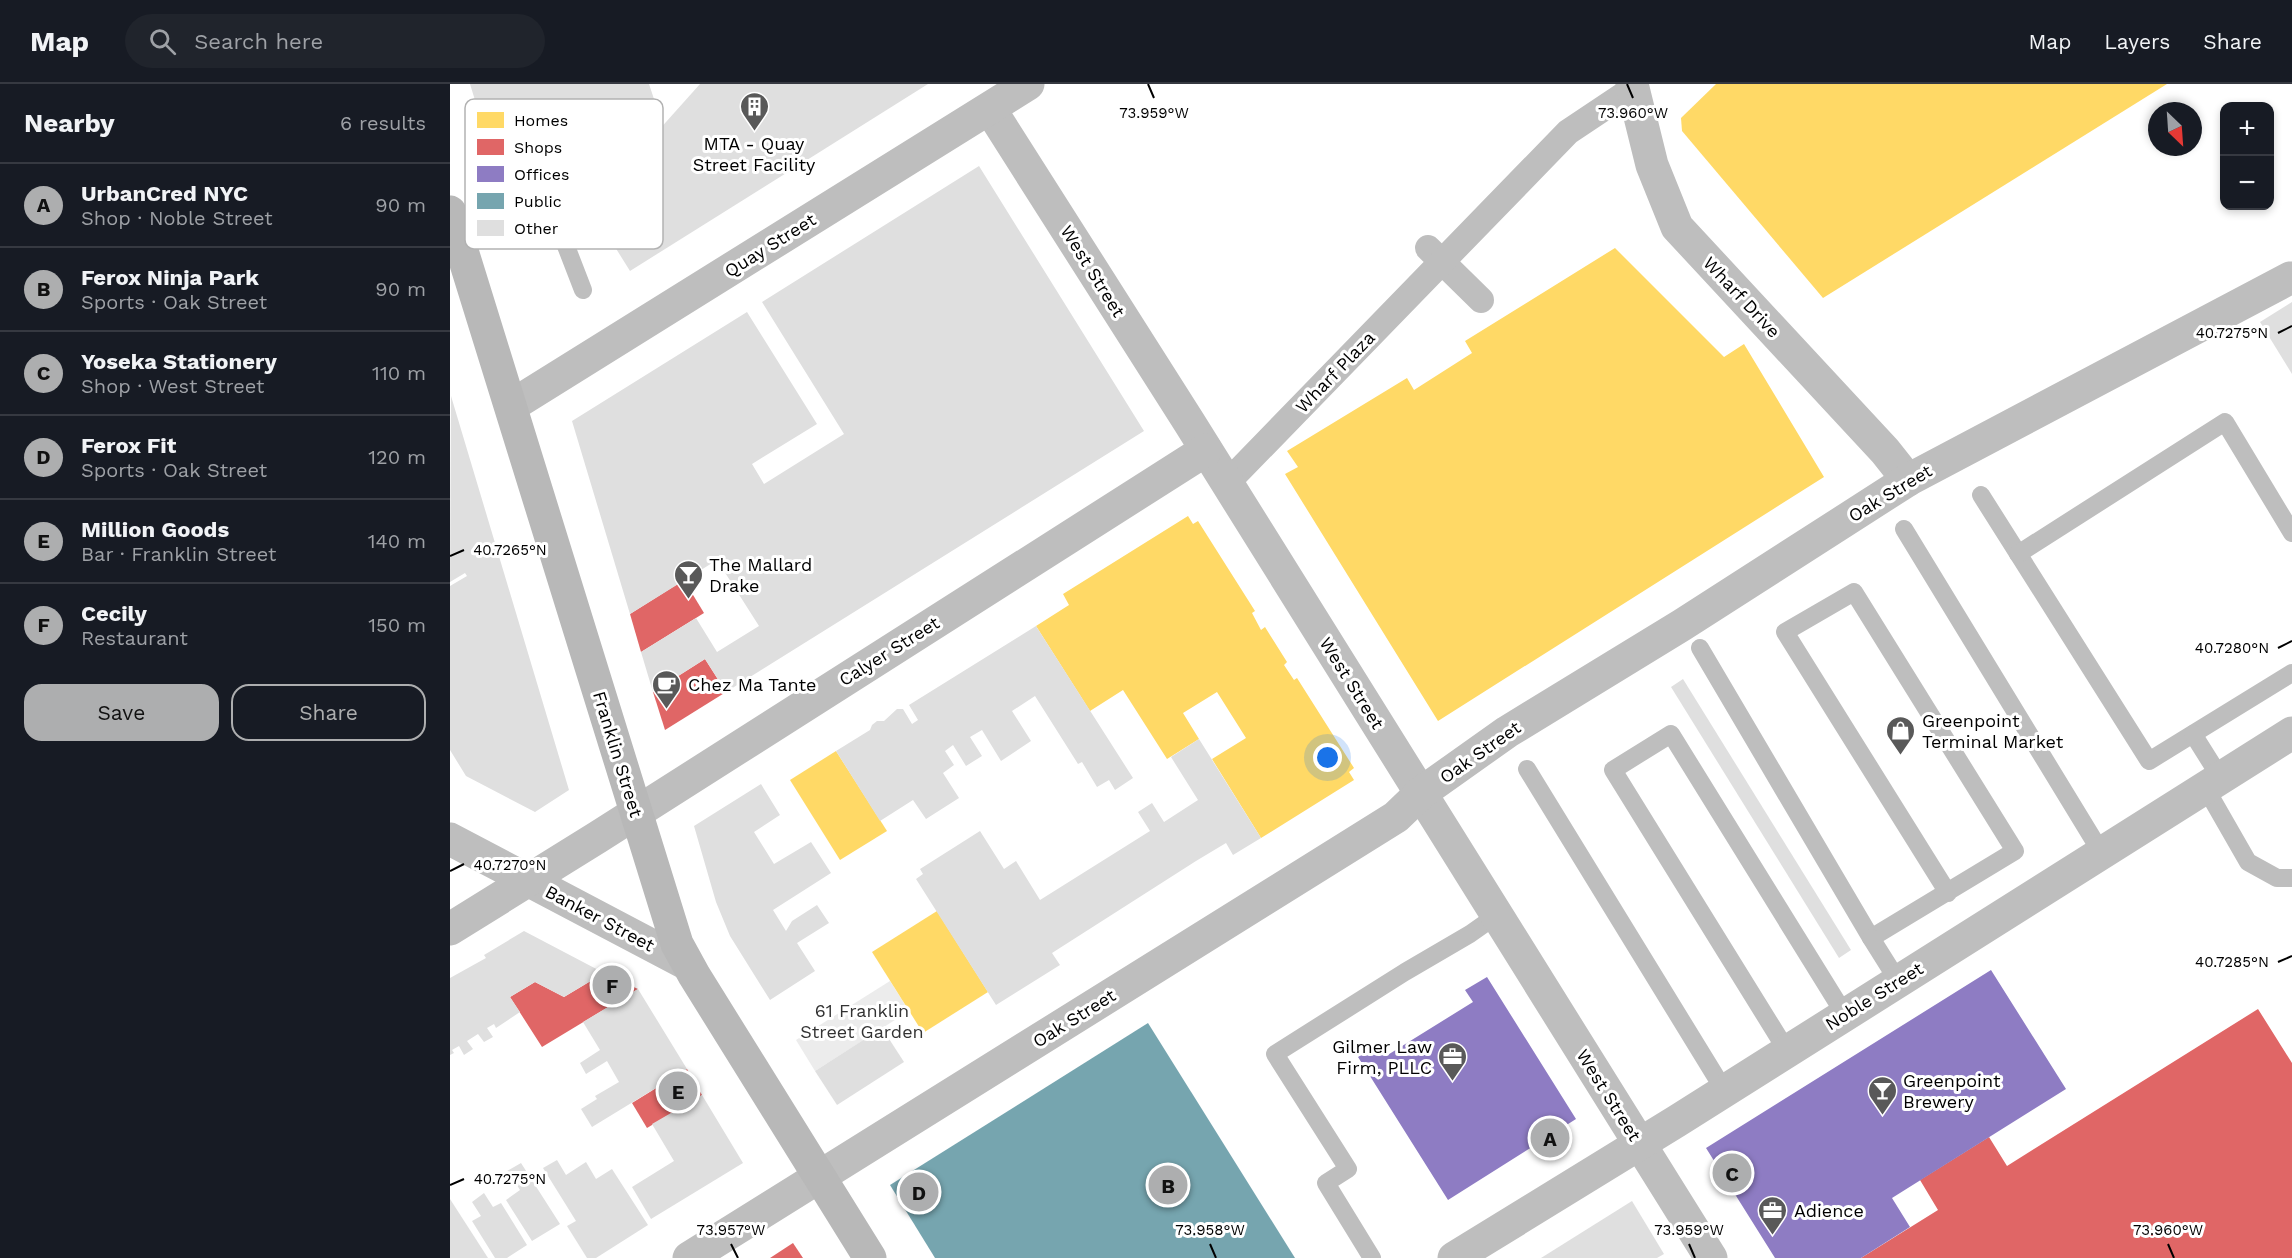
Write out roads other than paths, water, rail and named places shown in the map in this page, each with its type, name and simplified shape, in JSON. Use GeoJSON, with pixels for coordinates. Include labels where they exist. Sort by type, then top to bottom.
{"type":"FeatureCollection","features":[{"type":"Feature","properties":{"kind":"main road","name":"Franklin Street"},"geometry":{"type":"LineString","coordinates":[[453,223],[671,926],[687,964],[870,1258]]}},
{"type":"Feature","properties":{"kind":"street","name":"Quay Street"},"geometry":{"type":"LineString","coordinates":[[511,406],[1028,84]]}},
{"type":"Feature","properties":{"kind":"street","name":"Wharf Plaza"},"geometry":{"type":"LineString","coordinates":[[1227,483],[1435,255],[1568,132],[1635,85]]}},
{"type":"Feature","properties":{"kind":"street","name":"Wharf Drive"},"geometry":{"type":"LineString","coordinates":[[1635,85],[1652,165],[1677,227],[1885,451],[1908,480]]}},
{"type":"Feature","properties":{"kind":"street","name":"West Street"},"geometry":{"type":"LineString","coordinates":[[990,109],[1712,1258]]}},
{"type":"Feature","properties":{"kind":"street"},"geometry":{"type":"LineString","coordinates":[[1435,255],[1481,300]]}},
{"type":"Feature","properties":{"kind":"street","name":"Oak Street"},"geometry":{"type":"LineString","coordinates":[[689,1258],[1396,817],[1421,793],[1507,732],[1682,625],[1908,480],[2290,278]]}},
{"type":"Feature","properties":{"kind":"street","name":"Calyer Street"},"geometry":{"type":"LineString","coordinates":[[450,929],[1206,450]]}},
{"type":"Feature","properties":{"kind":"street","name":"Noble Street"},"geometry":{"type":"LineString","coordinates":[[1454,1258],[2292,733]]}},
{"type":"Feature","properties":{"kind":"street","name":"Banker Street"},"geometry":{"type":"LineString","coordinates":[[450,839],[687,964]]}},
{"type":"Feature","properties":{"kind":"lane"},"geometry":{"type":"LineString","coordinates":[[567,249],[583,290]]}},
{"type":"Feature","properties":{"kind":"lane"},"geometry":{"type":"LineString","coordinates":[[2018,554],[2225,422],[2292,532]]}},
{"type":"Feature","properties":{"kind":"lane"},"geometry":{"type":"LineString","coordinates":[[1981,495],[2149,761],[2292,673]]}},
{"type":"Feature","properties":{"kind":"lane"},"geometry":{"type":"LineString","coordinates":[[1904,529],[2101,852]]}},
{"type":"Feature","properties":{"kind":"lane"},"geometry":{"type":"LineString","coordinates":[[1871,938],[1948,893],[2015,852],[1854,592],[1785,632],[1948,893]]}},
{"type":"Feature","properties":{"kind":"lane"},"geometry":{"type":"LineString","coordinates":[[1700,648],[1898,981]]}},
{"type":"Feature","properties":{"kind":"lane"},"geometry":{"type":"LineString","coordinates":[[1787,1051],[1613,770],[1671,734],[1845,1015]]}},
{"type":"Feature","properties":{"kind":"lane"},"geometry":{"type":"LineString","coordinates":[[2193,734],[2248,862],[2277,878],[2292,878]]}},
{"type":"Feature","properties":{"kind":"lane"},"geometry":{"type":"LineString","coordinates":[[1527,769],[1724,1090]]}},
{"type":"Feature","properties":{"kind":"lane"},"geometry":{"type":"LineString","coordinates":[[1372,1258],[1326,1183],[1348,1169],[1275,1054],[1497,915]]}},
{"type":"Feature","properties":{"kind":"place","name":"MTA - Quay Street Facility"},"geometry":{"type":"Point","coordinates":[754,132]}},
{"type":"Feature","properties":{"kind":"place","name":"The Mallard Drake"},"geometry":{"type":"Point","coordinates":[688,600]}},
{"type":"Feature","properties":{"kind":"place","name":"Chez Ma Tante"},"geometry":{"type":"Point","coordinates":[667,710]}},
{"type":"Feature","properties":{"kind":"place","name":"Greenpoint Terminal Market"},"geometry":{"type":"Point","coordinates":[1901,756]}},
{"type":"Feature","properties":{"kind":"place","name":"Cecily"},"geometry":{"type":"Point","coordinates":[612,985]}},
{"type":"Feature","properties":{"kind":"place","name":"Gilmer Law Firm, PLLC"},"geometry":{"type":"Point","coordinates":[1453,1082]}},
{"type":"Feature","properties":{"kind":"place","name":"Million Goods"},"geometry":{"type":"Point","coordinates":[678,1091]}},
{"type":"Feature","properties":{"kind":"place","name":"Greenpoint Brewery"},"geometry":{"type":"Point","coordinates":[1882,1116]}},
{"type":"Feature","properties":{"kind":"place","name":"UrbanCred NYC"},"geometry":{"type":"Point","coordinates":[1550,1138]}},
{"type":"Feature","properties":{"kind":"place","name":"Yoseka Stationery"},"geometry":{"type":"Point","coordinates":[1732,1173]}},
{"type":"Feature","properties":{"kind":"place","name":"Ferox Ninja Park"},"geometry":{"type":"Point","coordinates":[1168,1185]}},
{"type":"Feature","properties":{"kind":"place","name":"Ferox Fit"},"geometry":{"type":"Point","coordinates":[919,1192]}},
{"type":"Feature","properties":{"kind":"place","name":"Adience"},"geometry":{"type":"Point","coordinates":[1773,1236]}},
{"type":"Feature","properties":{"kind":"park label","name":"61 Franklin Street Garden"},"geometry":{"type":"Point","coordinates":[862,1020]}}]}
